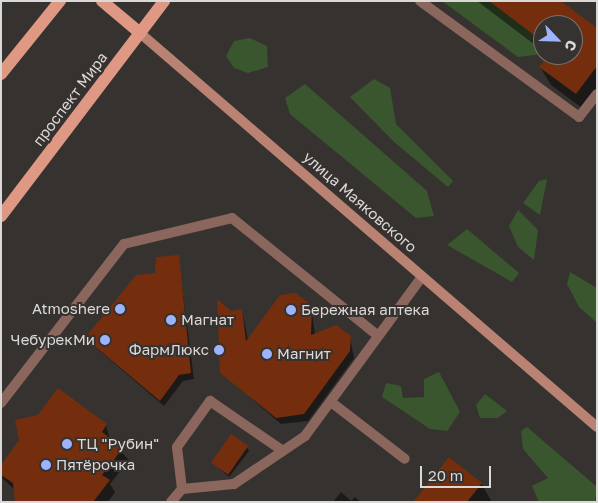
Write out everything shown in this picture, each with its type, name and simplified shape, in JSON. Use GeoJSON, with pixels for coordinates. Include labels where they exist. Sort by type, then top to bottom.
{"type":"FeatureCollection","features":[{"type":"Feature","properties":{"kind":"main road"},"geometry":{"type":"LineString","coordinates":[[1,74],[60,1]]}},
{"type":"Feature","properties":{"kind":"main road","name":"улица Маяковского"},"geometry":{"type":"LineString","coordinates":[[102,1],[597,427]]}},
{"type":"Feature","properties":{"kind":"main road","name":"проспект Мира"},"geometry":{"type":"LineString","coordinates":[[1,216],[164,1]]}},
{"type":"Feature","properties":{"kind":"lane"},"geometry":{"type":"LineString","coordinates":[[420,1],[578,117],[597,94]]}},
{"type":"Feature","properties":{"kind":"lane"},"geometry":{"type":"LineString","coordinates":[[1,403],[124,244],[232,218],[376,334]]}},
{"type":"Feature","properties":{"kind":"lane"},"geometry":{"type":"LineString","coordinates":[[171,502],[182,489],[234,484],[305,436],[361,365],[376,334],[422,277]]}},
{"type":"Feature","properties":{"kind":"lane"},"geometry":{"type":"LineString","coordinates":[[182,489],[177,446],[210,401],[284,451]]}},
{"type":"Feature","properties":{"kind":"lane"},"geometry":{"type":"LineString","coordinates":[[331,402],[405,459]]}},
{"type":"Feature","properties":{"kind":"green space"},"geometry":{"type":"Polygon","coordinates":[[[442,1],[489,1],[533,34],[533,55],[518,57],[442,1]]]}},
{"type":"Feature","properties":{"kind":"green space"},"geometry":{"type":"Polygon","coordinates":[[[250,38],[267,46],[268,67],[248,73],[234,68],[226,56],[234,41],[250,38]]]}},
{"type":"Feature","properties":{"kind":"green space"},"geometry":{"type":"Polygon","coordinates":[[[374,79],[390,88],[396,124],[453,181],[448,187],[393,141],[350,97],[374,79]]]}},
{"type":"Feature","properties":{"kind":"green space"},"geometry":{"type":"Polygon","coordinates":[[[305,84],[427,191],[434,216],[416,218],[290,114],[285,98],[305,84]]]}},
{"type":"Feature","properties":{"kind":"green space"},"geometry":{"type":"Polygon","coordinates":[[[547,179],[540,215],[523,203],[539,181],[547,179]]]}},
{"type":"Feature","properties":{"kind":"green space"},"geometry":{"type":"Polygon","coordinates":[[[518,210],[538,230],[534,260],[518,247],[509,226],[518,210]]]}},
{"type":"Feature","properties":{"kind":"green space"},"geometry":{"type":"Polygon","coordinates":[[[467,229],[519,273],[512,282],[447,245],[467,229]]]}},
{"type":"Feature","properties":{"kind":"green space"},"geometry":{"type":"Polygon","coordinates":[[[570,272],[597,288],[597,323],[579,307],[567,284],[570,272]]]}},
{"type":"Feature","properties":{"kind":"green space"},"geometry":{"type":"Polygon","coordinates":[[[439,372],[460,412],[447,431],[430,429],[382,397],[386,383],[401,386],[403,398],[424,397],[424,379],[439,372]]]}},
{"type":"Feature","properties":{"kind":"green space"},"geometry":{"type":"Polygon","coordinates":[[[485,394],[507,411],[498,418],[480,418],[476,405],[485,394]]]}},
{"type":"Feature","properties":{"kind":"green space"},"geometry":{"type":"Polygon","coordinates":[[[527,427],[597,487],[595,502],[539,502],[532,486],[548,478],[523,449],[521,431],[527,427]]]}},
{"type":"Feature","properties":{"kind":"building"},"geometry":{"type":"Polygon","coordinates":[[[489,1],[561,1],[580,15],[533,15],[533,34],[489,1]]]}},
{"type":"Feature","properties":{"kind":"building"},"geometry":{"type":"Polygon","coordinates":[[[583,18],[597,28],[597,66],[576,94],[539,67],[540,65],[583,65],[583,18]]]}},
{"type":"Feature","properties":{"kind":"building"},"geometry":{"type":"Polygon","coordinates":[[[179,255],[191,373],[179,375],[160,401],[85,338],[136,275],[155,273],[156,257],[179,255]]]}},
{"type":"Feature","properties":{"kind":"building"},"geometry":{"type":"Polygon","coordinates":[[[296,293],[312,306],[311,335],[336,325],[351,336],[350,351],[304,414],[276,418],[220,373],[217,299],[231,311],[242,309],[246,341],[280,295],[296,293]]]}},
{"type":"Feature","properties":{"kind":"building","name":"ТЦ \"Рубин\""},"geometry":{"type":"Polygon","coordinates":[[[58,388],[107,424],[102,432],[123,448],[102,475],[110,480],[93,502],[15,502],[13,483],[1,475],[1,465],[19,440],[15,420],[38,415],[58,388]]]}},
{"type":"Feature","properties":{"kind":"building"},"geometry":{"type":"Polygon","coordinates":[[[231,434],[248,446],[228,475],[211,463],[231,434]]]}},
{"type":"Feature","properties":{"kind":"building"},"geometry":{"type":"Polygon","coordinates":[[[449,457],[482,483],[467,502],[413,502],[449,457]]]}},
{"type":"Feature","properties":{"kind":"place","name":"Atmoshere"},"geometry":{"type":"Point","coordinates":[120,309]}},
{"type":"Feature","properties":{"kind":"place","name":"Бережная аптека"},"geometry":{"type":"Point","coordinates":[291,310]}},
{"type":"Feature","properties":{"kind":"place","name":"Магнат"},"geometry":{"type":"Point","coordinates":[171,320]}},
{"type":"Feature","properties":{"kind":"place","name":"ЧебурекМи"},"geometry":{"type":"Point","coordinates":[105,340]}},
{"type":"Feature","properties":{"kind":"place","name":"ФармЛюкс"},"geometry":{"type":"Point","coordinates":[219,350]}},
{"type":"Feature","properties":{"kind":"place","name":"Магнит"},"geometry":{"type":"Point","coordinates":[267,354]}},
{"type":"Feature","properties":{"kind":"place","name":"ТЦ \"Рубин\""},"geometry":{"type":"Point","coordinates":[67,444]}},
{"type":"Feature","properties":{"kind":"place","name":"Пятёрочка"},"geometry":{"type":"Point","coordinates":[46,465]}}]}
